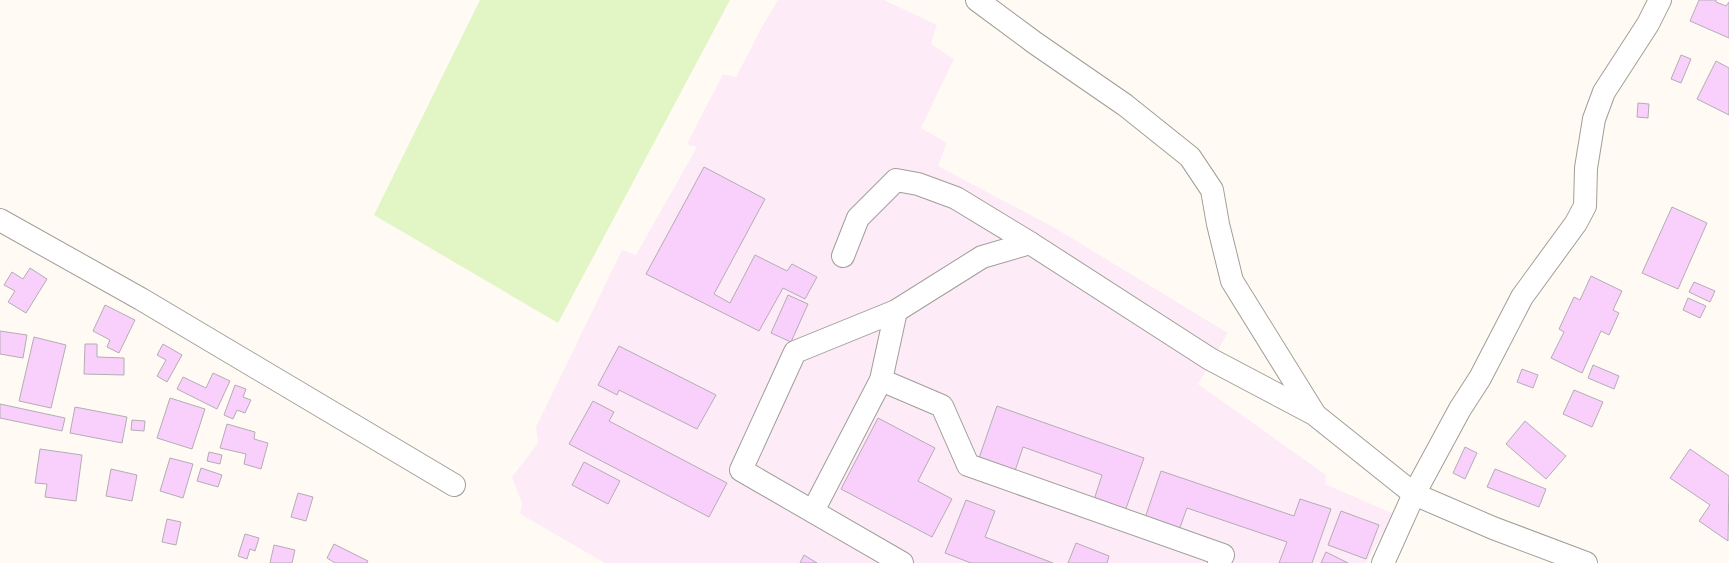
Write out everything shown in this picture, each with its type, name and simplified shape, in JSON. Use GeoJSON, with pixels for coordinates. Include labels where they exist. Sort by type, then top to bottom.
{"type":"FeatureCollection","features":[{"type":"Feature","properties":{"kind":"street"},"geometry":{"type":"LineString","coordinates":[[978,0],[1035,43],[1125,105],[1190,157],[1212,190],[1218,224],[1232,281],[1314,414]]}},
{"type":"Feature","properties":{"kind":"street"},"geometry":{"type":"LineString","coordinates":[[1383,563],[1414,494],[1460,409],[1480,378],[1522,297],[1576,223],[1585,206],[1586,168],[1594,119],[1604,92],[1648,24],[1660,0]]}},
{"type":"Feature","properties":{"kind":"street"},"geometry":{"type":"LineString","coordinates":[[843,256],[858,218],[896,180],[918,184],[956,198],[1030,243],[1210,359],[1314,414],[1414,494],[1493,528],[1586,563]]}},
{"type":"Feature","properties":{"kind":"street"},"geometry":{"type":"LineString","coordinates":[[0,220],[141,300],[454,485]]}},
{"type":"Feature","properties":{"kind":"street"},"geometry":{"type":"LineString","coordinates":[[902,563],[741,470],[796,352],[896,311],[982,258],[1030,243]]}},
{"type":"Feature","properties":{"kind":"street"},"geometry":{"type":"LineString","coordinates":[[813,511],[881,380],[896,311]]}},
{"type":"Feature","properties":{"kind":"street"},"geometry":{"type":"LineString","coordinates":[[881,380],[942,406],[968,465],[1223,555],[1219,563]]}},
{"type":"Feature","properties":{"kind":"shaded area"},"geometry":{"type":"Polygon","coordinates":[[[778,0],[884,0],[937,25],[931,44],[954,59],[921,128],[947,143],[938,166],[1055,228],[1228,333],[1198,384],[1326,475],[1325,484],[1394,514],[1366,563],[605,563],[520,514],[522,503],[512,477],[538,443],[536,427],[622,250],[636,255],[697,147],[687,144],[723,74],[736,77],[778,0]]]}},
{"type":"Feature","properties":{"kind":"green space"},"geometry":{"type":"Polygon","coordinates":[[[480,0],[730,0],[558,323],[374,215],[480,0]]]}},
{"type":"Feature","properties":{"kind":"building"},"geometry":{"type":"Polygon","coordinates":[[[1699,0],[1716,0],[1716,2],[1726,6],[1729,2],[1729,38],[1690,21],[1699,0]]]}},
{"type":"Feature","properties":{"kind":"building"},"geometry":{"type":"Polygon","coordinates":[[[1681,55],[1691,59],[1681,83],[1671,79],[1681,55]]]}},
{"type":"Feature","properties":{"kind":"building"},"geometry":{"type":"Polygon","coordinates":[[[1716,61],[1729,68],[1729,115],[1697,99],[1716,61]]]}},
{"type":"Feature","properties":{"kind":"building"},"geometry":{"type":"Polygon","coordinates":[[[1638,103],[1649,104],[1648,118],[1637,117],[1638,103]]]}},
{"type":"Feature","properties":{"kind":"building"},"geometry":{"type":"Polygon","coordinates":[[[704,167],[765,199],[714,294],[730,303],[755,255],[787,271],[792,264],[817,277],[805,299],[783,288],[759,331],[646,274],[704,167]]]}},
{"type":"Feature","properties":{"kind":"building"},"geometry":{"type":"Polygon","coordinates":[[[1672,207],[1707,223],[1678,289],[1642,273],[1672,207]]]}},
{"type":"Feature","properties":{"kind":"building"},"geometry":{"type":"Polygon","coordinates":[[[30,268],[47,279],[26,313],[8,302],[15,291],[4,285],[12,272],[23,279],[30,268]]]}},
{"type":"Feature","properties":{"kind":"building"},"geometry":{"type":"Polygon","coordinates":[[[1591,276],[1622,291],[1613,310],[1619,313],[1609,335],[1601,331],[1582,373],[1551,358],[1564,332],[1559,329],[1574,297],[1580,300],[1591,276]]]}},
{"type":"Feature","properties":{"kind":"building"},"geometry":{"type":"Polygon","coordinates":[[[1694,282],[1715,291],[1710,302],[1689,292],[1694,282]]]}},
{"type":"Feature","properties":{"kind":"building"},"geometry":{"type":"Polygon","coordinates":[[[788,295],[808,304],[791,342],[771,333],[788,295]]]}},
{"type":"Feature","properties":{"kind":"building"},"geometry":{"type":"Polygon","coordinates":[[[1688,298],[1706,306],[1700,318],[1683,310],[1688,298]]]}},
{"type":"Feature","properties":{"kind":"building"},"geometry":{"type":"Polygon","coordinates":[[[105,305],[135,320],[119,353],[107,347],[110,340],[93,331],[105,305]]]}},
{"type":"Feature","properties":{"kind":"building"},"geometry":{"type":"Polygon","coordinates":[[[0,331],[27,335],[23,358],[0,354],[0,331]]]}},
{"type":"Feature","properties":{"kind":"building"},"geometry":{"type":"Polygon","coordinates":[[[34,337],[66,345],[51,408],[19,401],[34,337]]]}},
{"type":"Feature","properties":{"kind":"building"},"geometry":{"type":"Polygon","coordinates":[[[85,344],[97,344],[97,357],[124,358],[124,375],[84,374],[85,344]]]}},
{"type":"Feature","properties":{"kind":"building"},"geometry":{"type":"Polygon","coordinates":[[[163,344],[182,355],[167,382],[157,376],[166,360],[157,355],[163,344]]]}},
{"type":"Feature","properties":{"kind":"building"},"geometry":{"type":"Polygon","coordinates":[[[619,346],[716,395],[697,429],[619,390],[617,395],[598,385],[619,346]]]}},
{"type":"Feature","properties":{"kind":"building"},"geometry":{"type":"Polygon","coordinates":[[[1593,365],[1619,376],[1614,389],[1588,378],[1593,365]]]}},
{"type":"Feature","properties":{"kind":"building"},"geometry":{"type":"Polygon","coordinates":[[[1522,369],[1538,375],[1533,388],[1517,382],[1522,369]]]}},
{"type":"Feature","properties":{"kind":"building"},"geometry":{"type":"Polygon","coordinates":[[[213,373],[230,381],[217,409],[177,389],[183,377],[206,388],[213,373]]]}},
{"type":"Feature","properties":{"kind":"building"},"geometry":{"type":"Polygon","coordinates":[[[235,385],[246,389],[243,397],[251,400],[245,413],[237,410],[233,419],[224,415],[235,385]]]}},
{"type":"Feature","properties":{"kind":"building"},"geometry":{"type":"Polygon","coordinates":[[[1574,390],[1603,402],[1592,427],[1563,414],[1574,390]]]}},
{"type":"Feature","properties":{"kind":"building"},"geometry":{"type":"Polygon","coordinates":[[[170,398],[205,409],[192,449],[157,438],[170,398]]]}},
{"type":"Feature","properties":{"kind":"building"},"geometry":{"type":"Polygon","coordinates":[[[593,401],[614,412],[609,421],[727,483],[709,517],[569,444],[593,401]]]}},
{"type":"Feature","properties":{"kind":"building"},"geometry":{"type":"Polygon","coordinates":[[[0,404],[65,418],[62,431],[0,418],[0,404]]]}},
{"type":"Feature","properties":{"kind":"building"},"geometry":{"type":"Polygon","coordinates":[[[997,406],[1144,458],[1124,514],[1093,503],[1102,475],[1023,447],[1014,474],[978,461],[997,406]]]}},
{"type":"Feature","properties":{"kind":"building"},"geometry":{"type":"Polygon","coordinates":[[[75,407],[127,417],[122,443],[70,433],[75,407]]]}},
{"type":"Feature","properties":{"kind":"building"},"geometry":{"type":"Polygon","coordinates":[[[878,418],[935,448],[918,481],[952,499],[932,537],[841,489],[878,418]]]}},
{"type":"Feature","properties":{"kind":"building"},"geometry":{"type":"Polygon","coordinates":[[[132,420],[145,421],[144,431],[131,430],[132,420]]]}},
{"type":"Feature","properties":{"kind":"building"},"geometry":{"type":"Polygon","coordinates":[[[1525,421],[1566,456],[1546,479],[1506,444],[1525,421]]]}},
{"type":"Feature","properties":{"kind":"building"},"geometry":{"type":"Polygon","coordinates":[[[227,424],[255,432],[254,439],[268,443],[261,469],[244,464],[246,454],[220,448],[227,424]]]}},
{"type":"Feature","properties":{"kind":"building"},"geometry":{"type":"Polygon","coordinates":[[[1465,447],[1477,453],[1465,479],[1453,473],[1465,447]]]}},
{"type":"Feature","properties":{"kind":"building"},"geometry":{"type":"Polygon","coordinates":[[[40,449],[82,455],[76,501],[45,497],[47,484],[35,483],[40,449]]]}},
{"type":"Feature","properties":{"kind":"building"},"geometry":{"type":"Polygon","coordinates":[[[1690,449],[1729,476],[1728,541],[1699,521],[1710,505],[1670,478],[1690,449]]]}},
{"type":"Feature","properties":{"kind":"building"},"geometry":{"type":"Polygon","coordinates":[[[209,452],[222,455],[220,464],[207,461],[209,452]]]}},
{"type":"Feature","properties":{"kind":"building"},"geometry":{"type":"Polygon","coordinates":[[[170,458],[193,464],[183,498],[160,491],[170,458]]]}},
{"type":"Feature","properties":{"kind":"building"},"geometry":{"type":"Polygon","coordinates":[[[584,462],[620,481],[608,504],[572,485],[584,462]]]}},
{"type":"Feature","properties":{"kind":"building"},"geometry":{"type":"Polygon","coordinates":[[[201,468],[222,475],[218,487],[197,481],[201,468]]]}},
{"type":"Feature","properties":{"kind":"building"},"geometry":{"type":"Polygon","coordinates":[[[111,469],[137,475],[132,501],[106,496],[111,469]]]}},
{"type":"Feature","properties":{"kind":"building"},"geometry":{"type":"Polygon","coordinates":[[[1495,469],[1546,489],[1539,507],[1487,487],[1495,469]]]}},
{"type":"Feature","properties":{"kind":"building"},"geometry":{"type":"Polygon","coordinates":[[[1161,471],[1294,516],[1300,499],[1331,509],[1312,563],[1279,563],[1287,542],[1187,508],[1178,533],[1144,521],[1161,471]]]}},
{"type":"Feature","properties":{"kind":"building"},"geometry":{"type":"Polygon","coordinates":[[[298,493],[313,497],[306,521],[291,517],[298,493]]]}},
{"type":"Feature","properties":{"kind":"building"},"geometry":{"type":"Polygon","coordinates":[[[966,500],[995,511],[985,537],[1053,563],[971,563],[945,553],[966,500]]]}},
{"type":"Feature","properties":{"kind":"building"},"geometry":{"type":"Polygon","coordinates":[[[1341,511],[1379,525],[1366,559],[1328,545],[1341,511]]]}},
{"type":"Feature","properties":{"kind":"building"},"geometry":{"type":"Polygon","coordinates":[[[167,519],[181,522],[176,545],[162,542],[167,519]]]}},
{"type":"Feature","properties":{"kind":"building"},"geometry":{"type":"Polygon","coordinates":[[[245,534],[259,538],[255,551],[250,549],[247,559],[238,556],[245,534]]]}},
{"type":"Feature","properties":{"kind":"building"},"geometry":{"type":"Polygon","coordinates":[[[1076,543],[1109,556],[1107,563],[1068,563],[1076,543]]]}},
{"type":"Feature","properties":{"kind":"building"},"geometry":{"type":"Polygon","coordinates":[[[334,544],[368,561],[367,563],[335,563],[327,558],[334,544]]]}},
{"type":"Feature","properties":{"kind":"building"},"geometry":{"type":"Polygon","coordinates":[[[274,545],[295,550],[292,563],[270,563],[274,545]]]}},
{"type":"Feature","properties":{"kind":"building"},"geometry":{"type":"Polygon","coordinates":[[[1326,552],[1348,563],[1321,563],[1326,552]]]}},
{"type":"Feature","properties":{"kind":"building"},"geometry":{"type":"Polygon","coordinates":[[[804,555],[817,563],[800,563],[804,555]]]}}]}
